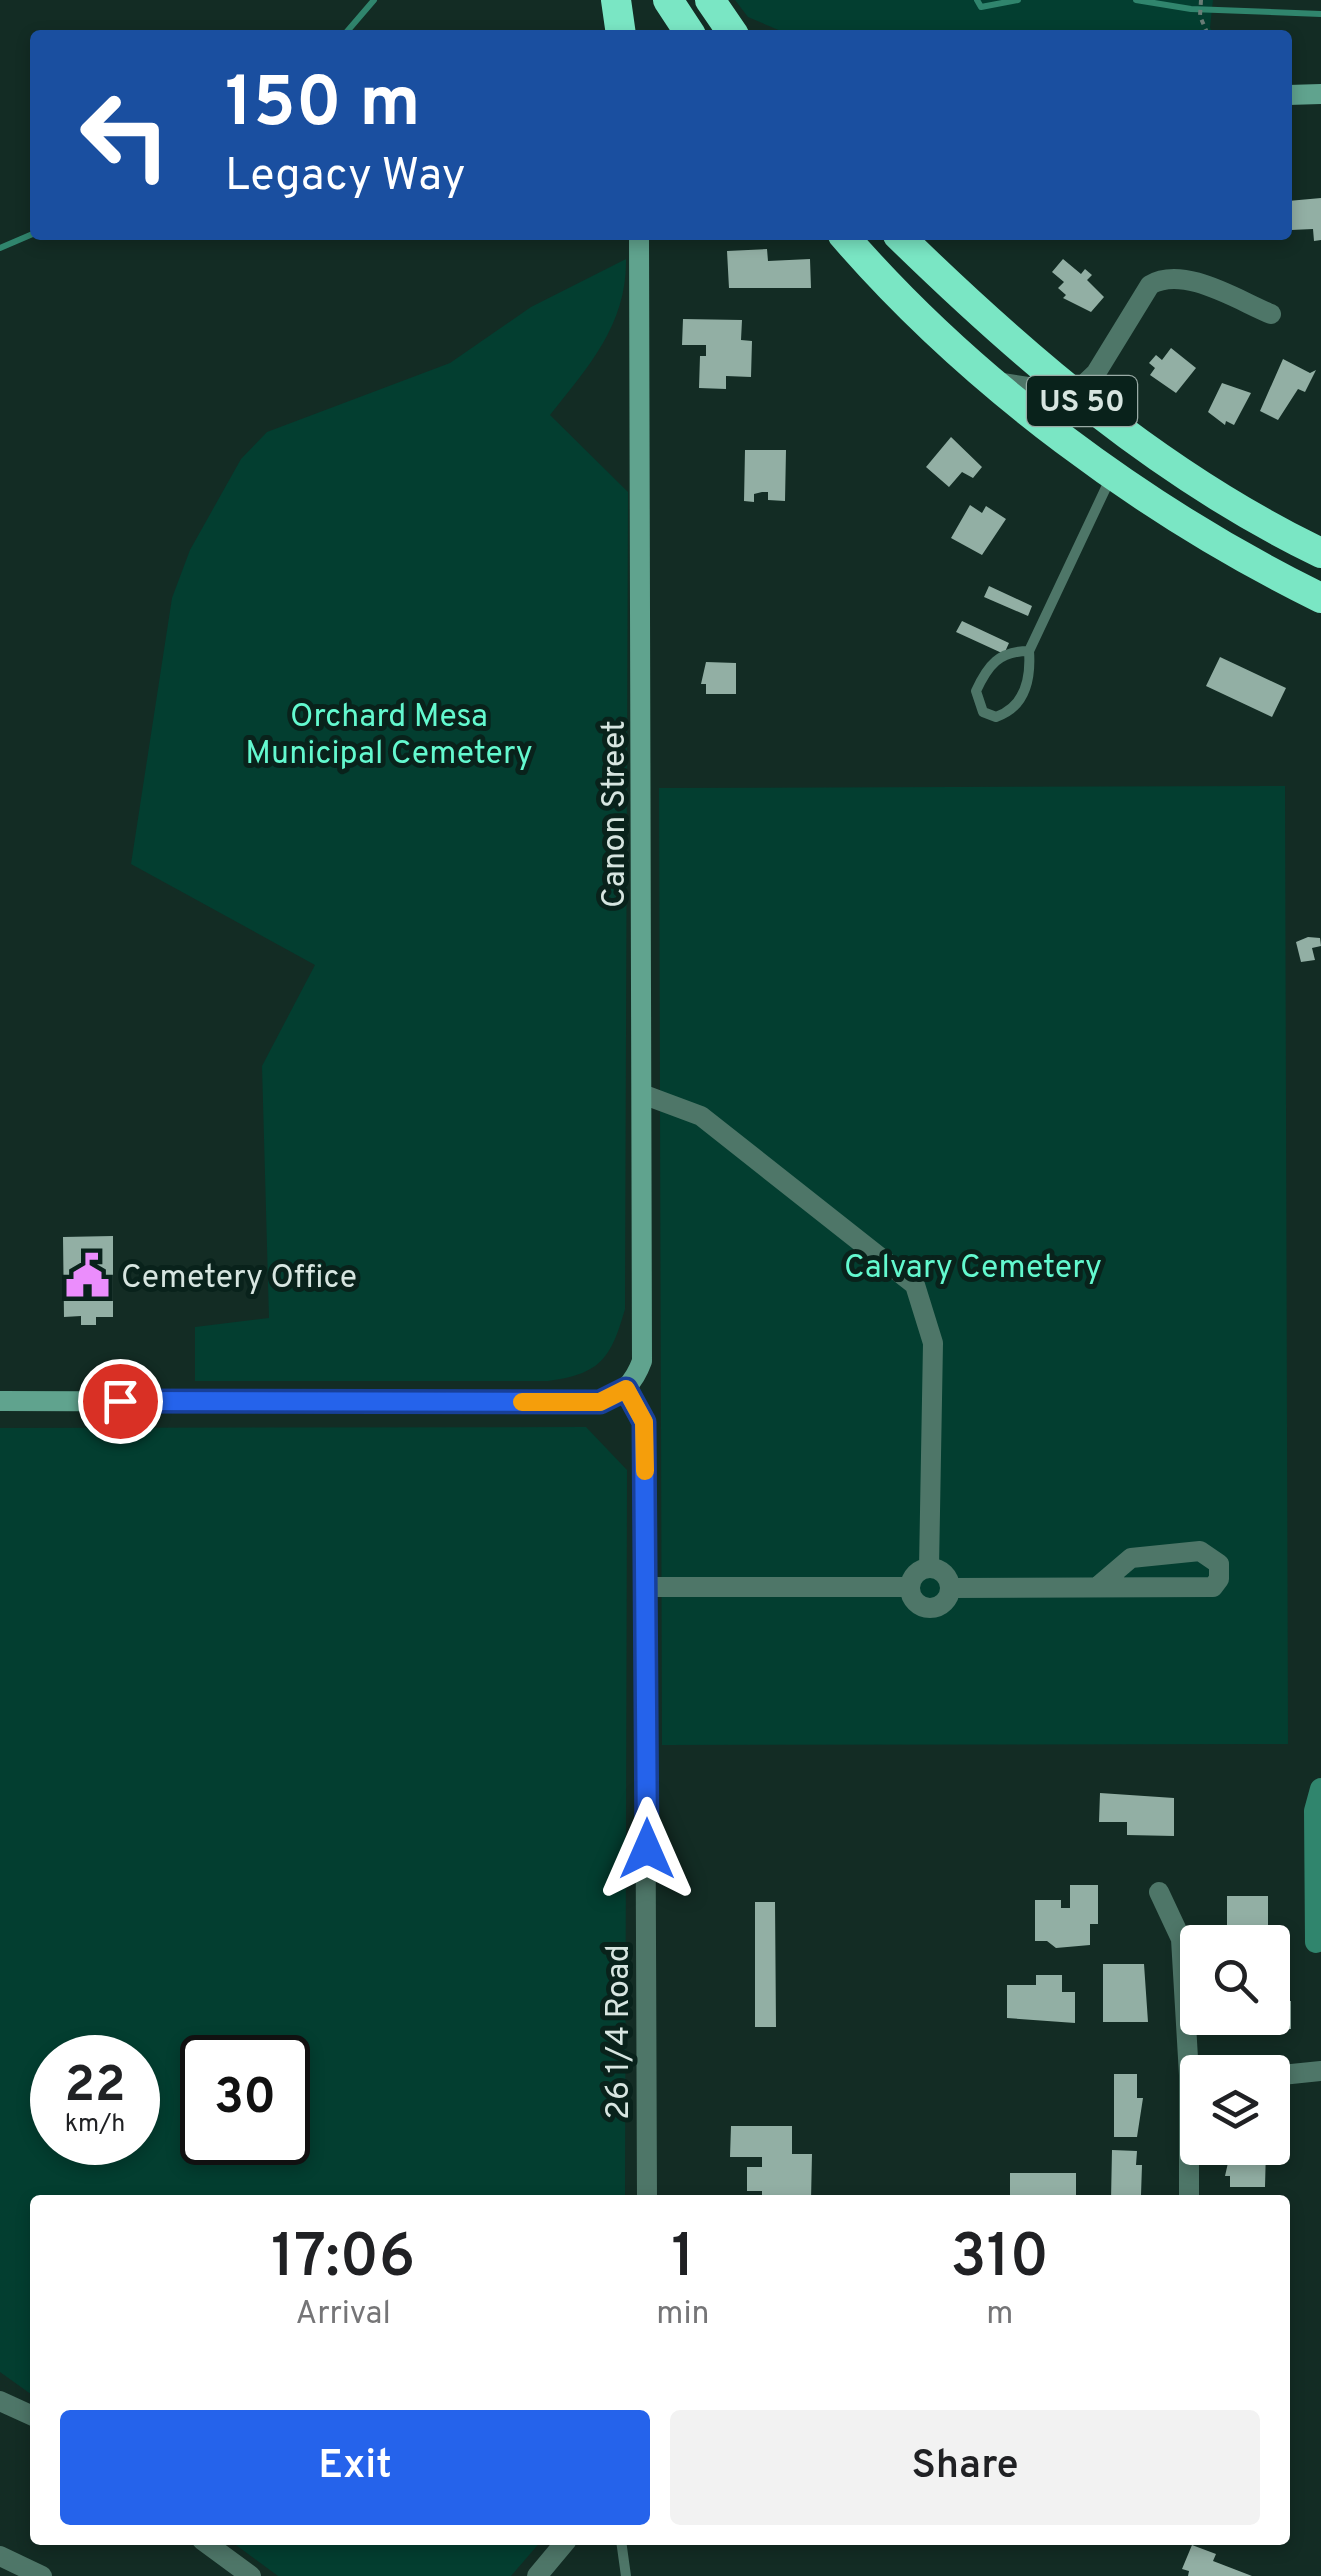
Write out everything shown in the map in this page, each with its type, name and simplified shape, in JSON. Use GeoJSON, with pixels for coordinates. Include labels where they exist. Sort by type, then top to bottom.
{"type":"FeatureCollection","features":[{"type":"Feature","properties":{"kind":"highway"},"geometry":{"type":"LineString","coordinates":[[616,0],[621,30]]}},
{"type":"Feature","properties":{"kind":"highway"},"geometry":{"type":"LineString","coordinates":[[668,0],[688,30]]}},
{"type":"Feature","properties":{"kind":"highway"},"geometry":{"type":"LineString","coordinates":[[710,0],[731,30]]}},
{"type":"Feature","properties":{"kind":"highway","name":"US 50"},"geometry":{"type":"LineString","coordinates":[[847,240],[871,268],[996,382],[1112,476],[1276,554],[1321,553]]}},
{"type":"Feature","properties":{"kind":"highway","name":"US 50"},"geometry":{"type":"LineString","coordinates":[[903,240],[996,331],[1276,554],[1321,598]]}},
{"type":"Feature","properties":{"kind":"street"},"geometry":{"type":"LineString","coordinates":[[1292,95],[1321,94]]}},
{"type":"Feature","properties":{"kind":"street","name":"Canon Street"},"geometry":{"type":"LineString","coordinates":[[626,1389],[642,1361],[638,240]]}},
{"type":"Feature","properties":{"kind":"street"},"geometry":{"type":"LineString","coordinates":[[996,382],[1074,394],[1096,374],[1150,285],[1164,276],[1182,278],[1271,314]]}},
{"type":"Feature","properties":{"kind":"street"},"geometry":{"type":"LineString","coordinates":[[642,1094],[700,1116],[915,1285],[933,1343],[929,1568]]}},
{"type":"Feature","properties":{"kind":"street"},"geometry":{"type":"LineString","coordinates":[[0,1401],[600,1402],[626,1389]]}},
{"type":"Feature","properties":{"kind":"street","name":"26 1/4 Road"},"geometry":{"type":"LineString","coordinates":[[626,1389],[644,1422],[647,2195]]}},
{"type":"Feature","properties":{"kind":"street"},"geometry":{"type":"LineString","coordinates":[[950,1588],[1097,1588],[1213,1587],[1219,1579],[1219,1564],[1213,1556],[1200,1551],[1131,1558],[1097,1588]]}},
{"type":"Feature","properties":{"kind":"street"},"geometry":{"type":"LineString","coordinates":[[929,1568],[947,1578],[950,1588],[939,1606],[929,1608],[919,1605],[910,1587],[912,1578],[929,1568]]}},
{"type":"Feature","properties":{"kind":"street"},"geometry":{"type":"LineString","coordinates":[[645,1587],[910,1587]]}},
{"type":"Feature","properties":{"kind":"street"},"geometry":{"type":"LineString","coordinates":[[1159,1892],[1182,1938],[1191,2055]]}},
{"type":"Feature","properties":{"kind":"street"},"geometry":{"type":"LineString","coordinates":[[1290,2074],[1321,2071]]}},
{"type":"Feature","properties":{"kind":"street"},"geometry":{"type":"LineString","coordinates":[[1188,2195],[1189,2165]]}},
{"type":"Feature","properties":{"kind":"street"},"geometry":{"type":"LineString","coordinates":[[0,2401],[30,2415]]}},
{"type":"Feature","properties":{"kind":"street"},"geometry":{"type":"LineString","coordinates":[[209,2545],[250,2576]]}},
{"type":"Feature","properties":{"kind":"street"},"geometry":{"type":"LineString","coordinates":[[537,2576],[564,2545]]}},
{"type":"Feature","properties":{"kind":"street"},"geometry":{"type":"LineString","coordinates":[[0,2556],[42,2576]]}},
{"type":"Feature","properties":{"kind":"lane"},"geometry":{"type":"LineString","coordinates":[[1029,651],[996,658],[985,671],[976,691],[983,712],[996,717],[1016,704],[1031,675],[1029,651],[1112,476]]}},
{"type":"Feature","properties":{"kind":"lane"},"geometry":{"type":"LineString","coordinates":[[623,2545],[626,2576]]}},
{"type":"Feature","properties":{"kind":"path"},"geometry":{"type":"LineString","coordinates":[[1201,1],[1200,16],[1206,30]]}},
{"type":"Feature","properties":{"kind":"green space"},"geometry":{"type":"Polygon","coordinates":[[[735,0],[1213,0],[1212,30],[778,30],[748,17],[735,0]]]}},
{"type":"Feature","properties":{"kind":"green space","name":"Orchard Mesa Municipal Cemetery"},"geometry":{"type":"Polygon","coordinates":[[[626,259],[625,282],[613,324],[550,415],[628,492],[625,1309],[615,1340],[592,1368],[548,1381],[195,1381],[195,1327],[269,1318],[262,1066],[315,965],[131,864],[172,598],[190,550],[241,459],[267,432],[450,363],[531,307],[626,259]]]}},
{"type":"Feature","properties":{"kind":"green space","name":"Calvary Cemetery"},"geometry":{"type":"Polygon","coordinates":[[[1285,786],[1288,1744],[662,1745],[659,788],[1285,786]]]}},
{"type":"Feature","properties":{"kind":"green space"},"geometry":{"type":"Polygon","coordinates":[[[586,1427],[627,1470],[625,2195],[30,2195],[30,2393],[0,2372],[0,1428],[586,1427]]]}},
{"type":"Feature","properties":{"kind":"green space"},"geometry":{"type":"Polygon","coordinates":[[[236,2545],[538,2545],[511,2576],[278,2576],[236,2545]]]}},
{"type":"Feature","properties":{"kind":"building"},"geometry":{"type":"Polygon","coordinates":[[[1321,198],[1321,240],[1314,241],[1313,229],[1292,230],[1292,201],[1321,198]]]}},
{"type":"Feature","properties":{"kind":"building"},"geometry":{"type":"Polygon","coordinates":[[[767,249],[768,261],[810,259],[811,288],[729,288],[727,251],[767,249]]]}},
{"type":"Feature","properties":{"kind":"building"},"geometry":{"type":"Polygon","coordinates":[[[1063,259],[1081,274],[1085,269],[1092,275],[1087,280],[1104,297],[1091,312],[1063,298],[1066,295],[1058,288],[1064,282],[1052,272],[1063,259]]]}},
{"type":"Feature","properties":{"kind":"building"},"geometry":{"type":"Polygon","coordinates":[[[683,319],[742,320],[741,340],[752,341],[751,377],[726,376],[726,389],[699,388],[700,356],[706,356],[706,345],[682,345],[683,319]]]}},
{"type":"Feature","properties":{"kind":"building"},"geometry":{"type":"Polygon","coordinates":[[[1171,348],[1196,368],[1176,393],[1150,375],[1155,368],[1149,363],[1156,355],[1162,360],[1171,348]]]}},
{"type":"Feature","properties":{"kind":"building"},"geometry":{"type":"Polygon","coordinates":[[[1283,359],[1310,373],[1316,370],[1305,392],[1298,389],[1278,420],[1260,411],[1283,359]]]}},
{"type":"Feature","properties":{"kind":"building"},"geometry":{"type":"Polygon","coordinates":[[[1222,383],[1251,393],[1234,425],[1226,421],[1225,425],[1208,412],[1222,383]]]}},
{"type":"Feature","properties":{"kind":"building"},"geometry":{"type":"Polygon","coordinates":[[[951,437],[982,467],[973,478],[962,472],[949,487],[926,467],[951,437]]]}},
{"type":"Feature","properties":{"kind":"building"},"geometry":{"type":"Polygon","coordinates":[[[745,450],[786,450],[785,501],[768,500],[768,492],[762,492],[754,494],[754,502],[744,501],[745,450]]]}},
{"type":"Feature","properties":{"kind":"building"},"geometry":{"type":"Polygon","coordinates":[[[970,505],[982,513],[986,506],[1006,519],[982,555],[951,538],[970,505]]]}},
{"type":"Feature","properties":{"kind":"building"},"geometry":{"type":"Polygon","coordinates":[[[989,586],[1032,606],[1028,616],[984,597],[989,586]]]}},
{"type":"Feature","properties":{"kind":"building"},"geometry":{"type":"Polygon","coordinates":[[[962,621],[1009,643],[1004,654],[956,632],[962,621]]]}},
{"type":"Feature","properties":{"kind":"building"},"geometry":{"type":"Polygon","coordinates":[[[1220,657],[1286,688],[1272,717],[1206,686],[1220,657]]]}},
{"type":"Feature","properties":{"kind":"building"},"geometry":{"type":"Polygon","coordinates":[[[706,662],[736,663],[736,694],[706,694],[706,684],[701,684],[706,662]]]}},
{"type":"Feature","properties":{"kind":"building"},"geometry":{"type":"Polygon","coordinates":[[[1320,938],[1321,946],[1312,948],[1315,960],[1301,962],[1296,942],[1320,938]]]}},
{"type":"Feature","properties":{"kind":"building","name":"Cemetery Office"},"geometry":{"type":"Polygon","coordinates":[[[113,1236],[113,1317],[96,1317],[96,1325],[81,1325],[81,1316],[64,1317],[63,1237],[113,1236]]]}},
{"type":"Feature","properties":{"kind":"building"},"geometry":{"type":"Polygon","coordinates":[[[1100,1793],[1174,1798],[1174,1836],[1127,1835],[1127,1822],[1099,1822],[1100,1793]]]}},
{"type":"Feature","properties":{"kind":"building"},"geometry":{"type":"Polygon","coordinates":[[[1070,1885],[1098,1885],[1098,1924],[1090,1924],[1090,1945],[1056,1948],[1047,1941],[1035,1941],[1035,1900],[1061,1900],[1061,1908],[1070,1908],[1070,1885]]]}},
{"type":"Feature","properties":{"kind":"building"},"geometry":{"type":"Polygon","coordinates":[[[1227,1896],[1268,1896],[1268,1925],[1227,1925],[1227,1896]]]}},
{"type":"Feature","properties":{"kind":"building"},"geometry":{"type":"Polygon","coordinates":[[[755,1902],[775,1902],[776,2027],[755,2027],[755,1902]]]}},
{"type":"Feature","properties":{"kind":"building"},"geometry":{"type":"Polygon","coordinates":[[[1103,1964],[1144,1964],[1148,2022],[1103,2022],[1103,1964]]]}},
{"type":"Feature","properties":{"kind":"building"},"geometry":{"type":"Polygon","coordinates":[[[1036,1975],[1062,1975],[1062,1992],[1075,1992],[1075,2023],[1007,2018],[1007,1985],[1036,1985],[1036,1975]]]}},
{"type":"Feature","properties":{"kind":"building"},"geometry":{"type":"Polygon","coordinates":[[[1114,2074],[1137,2074],[1137,2098],[1143,2098],[1137,2137],[1114,2137],[1114,2074]]]}},
{"type":"Feature","properties":{"kind":"building"},"geometry":{"type":"Polygon","coordinates":[[[731,2126],[792,2126],[792,2154],[812,2154],[811,2195],[762,2195],[762,2191],[747,2191],[747,2167],[762,2167],[762,2157],[730,2157],[731,2126]]]}},
{"type":"Feature","properties":{"kind":"building"},"geometry":{"type":"Polygon","coordinates":[[[1112,2150],[1137,2151],[1136,2165],[1142,2165],[1141,2195],[1111,2195],[1112,2150]]]}},
{"type":"Feature","properties":{"kind":"building"},"geometry":{"type":"Polygon","coordinates":[[[1228,2165],[1266,2165],[1265,2187],[1230,2187],[1230,2176],[1225,2176],[1228,2165]]]}},
{"type":"Feature","properties":{"kind":"building"},"geometry":{"type":"Polygon","coordinates":[[[1010,2173],[1076,2173],[1076,2195],[1010,2195],[1010,2173]]]}},
{"type":"Feature","properties":{"kind":"building"},"geometry":{"type":"Polygon","coordinates":[[[1192,2545],[1216,2554],[1213,2561],[1252,2576],[1188,2576],[1189,2571],[1182,2569],[1192,2545]]]}},
{"type":"Feature","properties":{"kind":"waterway"},"geometry":{"type":"LineString","coordinates":[[348,30],[374,0]]}},
{"type":"Feature","properties":{"kind":"waterway"},"geometry":{"type":"LineString","coordinates":[[977,0],[981,7],[1018,0]]}},
{"type":"Feature","properties":{"kind":"waterway"},"geometry":{"type":"LineString","coordinates":[[1136,0],[1191,9],[1321,14]]}},
{"type":"Feature","properties":{"kind":"waterway"},"geometry":{"type":"LineString","coordinates":[[0,248],[30,235]]}},
{"type":"Feature","properties":{"kind":"waterway"},"geometry":{"type":"LineString","coordinates":[[1316,1942],[1315,1811],[1321,1789]]}},
{"type":"Feature","properties":{"kind":"slow traffic"},"geometry":{"type":"LineString","coordinates":[[522,1402],[600,1402],[626,1389],[644,1422],[645,1471]]}},
{"type":"Feature","properties":{"kind":"place","name":"Cemetery Office"},"geometry":{"type":"Point","coordinates":[88,1276]}},
{"type":"Feature","properties":{"kind":"route"},"geometry":{"type":"LineString","coordinates":[[120,1401],[600,1402],[626,1389],[644,1422],[647,1849]]}}]}
